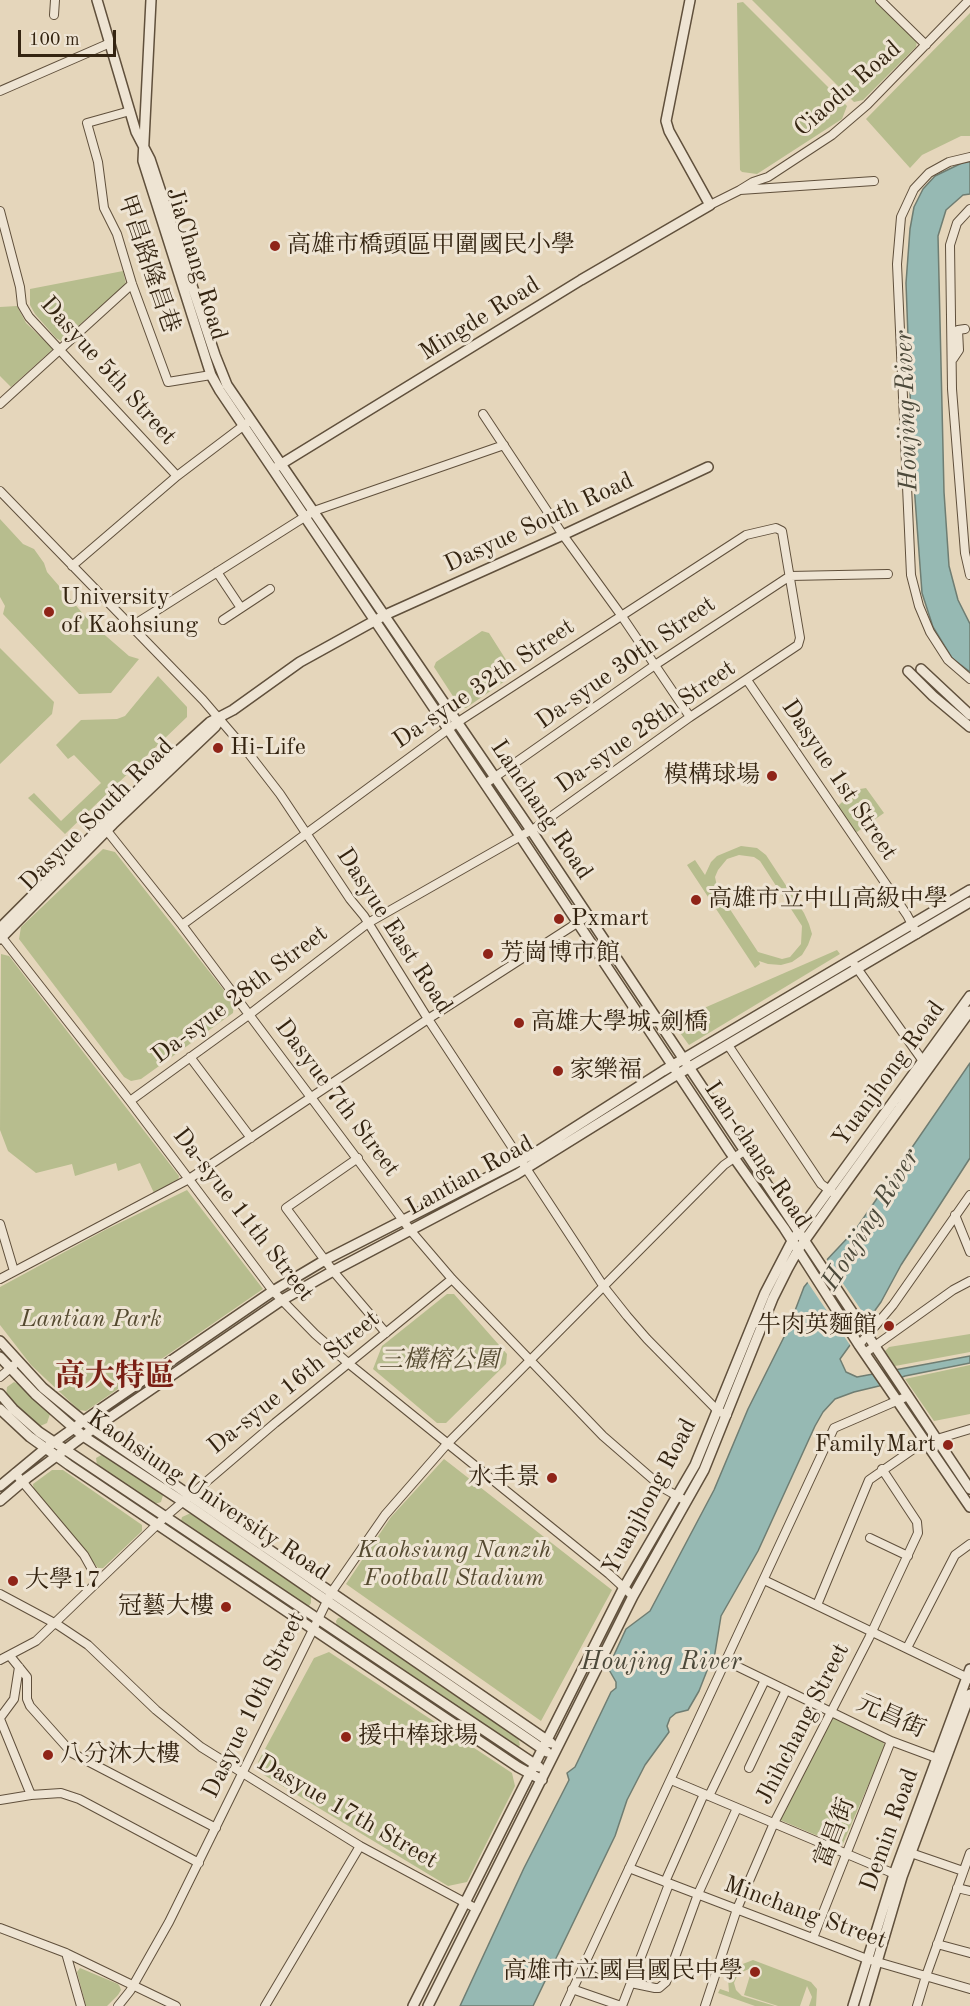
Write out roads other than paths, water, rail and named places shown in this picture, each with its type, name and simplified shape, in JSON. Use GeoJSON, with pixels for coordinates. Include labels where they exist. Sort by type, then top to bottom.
{"type":"FeatureCollection","features":[{"type":"Feature","properties":{"kind":"street"},"geometry":{"type":"LineString","coordinates":[[54,15],[55,0]]}},
{"type":"Feature","properties":{"kind":"street"},"geometry":{"type":"LineString","coordinates":[[97,0],[130,111],[142,146],[150,159],[215,355],[223,388]]}},
{"type":"Feature","properties":{"kind":"street"},"geometry":{"type":"LineString","coordinates":[[142,146],[151,0]]}},
{"type":"Feature","properties":{"kind":"street"},"geometry":{"type":"LineString","coordinates":[[690,0],[666,121],[669,131],[710,205]]}},
{"type":"Feature","properties":{"kind":"street"},"geometry":{"type":"LineString","coordinates":[[880,0],[926,45]]}},
{"type":"Feature","properties":{"kind":"street","name":"Ciaodu Road"},"geometry":{"type":"LineString","coordinates":[[710,205],[753,182],[768,177],[832,135],[867,105],[969,0]]}},
{"type":"Feature","properties":{"kind":"street"},"geometry":{"type":"LineString","coordinates":[[0,91],[110,42]]}},
{"type":"Feature","properties":{"kind":"street","name":"甲昌路隆昌巷"},"geometry":{"type":"LineString","coordinates":[[130,111],[87,123],[98,162],[104,208],[117,234],[132,284],[168,382],[211,375]]}},
{"type":"Feature","properties":{"kind":"street","name":"JiaChang Road"},"geometry":{"type":"LineString","coordinates":[[142,146],[143,161],[211,375],[223,388]]}},
{"type":"Feature","properties":{"kind":"street"},"geometry":{"type":"LineString","coordinates":[[970,157],[950,162],[929,173],[914,189],[901,217],[897,264],[910,575],[930,632],[948,660],[970,679]]}},
{"type":"Feature","properties":{"kind":"street"},"geometry":{"type":"LineString","coordinates":[[740,190],[874,181]]}},
{"type":"Feature","properties":{"kind":"street","name":"Mingde Road"},"geometry":{"type":"LineString","coordinates":[[273,470],[581,280],[710,205]]}},
{"type":"Feature","properties":{"kind":"street"},"geometry":{"type":"LineString","coordinates":[[970,208],[957,223],[950,245],[952,389],[965,553],[970,575]]}},
{"type":"Feature","properties":{"kind":"street","name":"Dasyue 5th Street"},"geometry":{"type":"LineString","coordinates":[[0,211],[20,287],[22,305],[29,317],[177,476]]}},
{"type":"Feature","properties":{"kind":"street"},"geometry":{"type":"LineString","coordinates":[[0,404],[132,284]]}},
{"type":"Feature","properties":{"kind":"street"},"geometry":{"type":"LineString","coordinates":[[953,360],[959,350],[958,330],[965,329]]}},
{"type":"Feature","properties":{"kind":"street","name":"Lanchang Road"},"geometry":{"type":"LineString","coordinates":[[223,388],[247,423],[273,470],[675,1070]]}},
{"type":"Feature","properties":{"kind":"street"},"geometry":{"type":"LineString","coordinates":[[483,414],[563,535],[690,717]]}},
{"type":"Feature","properties":{"kind":"street"},"geometry":{"type":"LineString","coordinates":[[72,566],[177,476],[247,423]]}},
{"type":"Feature","properties":{"kind":"street","name":"Lanchang Road"},"geometry":{"type":"LineString","coordinates":[[247,423],[282,464],[386,615],[687,1063],[866,1335]]}},
{"type":"Feature","properties":{"kind":"street"},"geometry":{"type":"LineString","coordinates":[[132,626],[314,511],[504,445]]}},
{"type":"Feature","properties":{"kind":"street","name":"Dasyue South Road"},"geometry":{"type":"LineString","coordinates":[[1,935],[168,760],[210,722],[221,718],[300,662],[375,620],[708,466]]}},
{"type":"Feature","properties":{"kind":"street","name":"Dasyue East Road"},"geometry":{"type":"LineString","coordinates":[[0,491],[221,718],[280,794],[368,924],[604,1287],[627,1316],[722,1413]]}},
{"type":"Feature","properties":{"kind":"street","name":"Da-syue 32th Street"},"geometry":{"type":"LineString","coordinates":[[182,925],[458,722],[746,535],[776,528],[782,531],[790,576]]}},
{"type":"Feature","properties":{"kind":"street"},"geometry":{"type":"LineString","coordinates":[[217,572],[241,608]]}},
{"type":"Feature","properties":{"kind":"street"},"geometry":{"type":"LineString","coordinates":[[790,576],[888,574]]}},
{"type":"Feature","properties":{"kind":"street","name":"Da-syue 30th Street"},"geometry":{"type":"LineString","coordinates":[[485,784],[655,664],[790,576]]}},
{"type":"Feature","properties":{"kind":"street","name":"Da-syue 28th Street"},"geometry":{"type":"LineString","coordinates":[[130,1101],[250,1014],[368,924],[531,830],[800,642],[790,576]]}},
{"type":"Feature","properties":{"kind":"street"},"geometry":{"type":"LineString","coordinates":[[223,620],[270,590]]}},
{"type":"Feature","properties":{"kind":"street"},"geometry":{"type":"LineString","coordinates":[[921,669],[970,715]]}},
{"type":"Feature","properties":{"kind":"street"},"geometry":{"type":"LineString","coordinates":[[908,670],[933,696],[970,727]]}},
{"type":"Feature","properties":{"kind":"street","name":"Dasyue 1st Street"},"geometry":{"type":"LineString","coordinates":[[747,680],[915,929]]}},
{"type":"Feature","properties":{"kind":"street","name":"Dasyue 7th Street"},"geometry":{"type":"LineString","coordinates":[[105,828],[250,1014],[411,1231],[452,1279],[603,1436],[663,1488],[686,1501]]}},
{"type":"Feature","properties":{"kind":"street","name":"Lantian Road"},"geometry":{"type":"LineString","coordinates":[[915,929],[970,890]]}},
{"type":"Feature","properties":{"kind":"street","name":"Lantian Road"},"geometry":{"type":"LineString","coordinates":[[0,1501],[93,1429],[282,1300],[411,1231],[854,964],[915,929],[970,902]]}},
{"type":"Feature","properties":{"kind":"street"},"geometry":{"type":"LineString","coordinates":[[0,1279],[189,1179],[428,1019],[588,916]]}},
{"type":"Feature","properties":{"kind":"street","name":"Da-syue 11th Street"},"geometry":{"type":"LineString","coordinates":[[1,935],[273,1291],[348,1364],[609,1574],[633,1596]]}},
{"type":"Feature","properties":{"kind":"street"},"geometry":{"type":"LineString","coordinates":[[854,964],[925,1064]]}},
{"type":"Feature","properties":{"kind":"street","name":"Lantian Road"},"geometry":{"type":"LineString","coordinates":[[687,1063],[728,1045],[854,964]]}},
{"type":"Feature","properties":{"kind":"street","name":"Yuanjhong Road"},"geometry":{"type":"LineString","coordinates":[[413,2006],[623,1589],[695,1465],[722,1413],[802,1237],[925,1064],[970,996]]}},
{"type":"Feature","properties":{"kind":"street","name":"Yuanjhong Road"},"geometry":{"type":"LineString","coordinates":[[925,1064],[970,1011]]}},
{"type":"Feature","properties":{"kind":"street"},"geometry":{"type":"LineString","coordinates":[[728,1045],[821,1184],[833,1192]]}},
{"type":"Feature","properties":{"kind":"street"},"geometry":{"type":"LineString","coordinates":[[190,1057],[251,1138]]}},
{"type":"Feature","properties":{"kind":"street","name":"Lan-chang Road"},"geometry":{"type":"LineString","coordinates":[[675,1070],[792,1241],[860,1346]]}},
{"type":"Feature","properties":{"kind":"street","name":"Dasyue 10th Street"},"geometry":{"type":"LineString","coordinates":[[118,2006],[134,1985],[169,1922],[317,1619],[329,1597],[389,1508],[447,1444],[734,1158],[744,1151]]}},
{"type":"Feature","properties":{"kind":"street"},"geometry":{"type":"LineString","coordinates":[[358,1158],[286,1209],[333,1271],[386,1333]]}},
{"type":"Feature","properties":{"kind":"street","name":"Lantian Road"},"geometry":{"type":"LineString","coordinates":[[0,1486],[82,1421],[273,1291],[325,1260],[404,1220],[524,1164]]}},
{"type":"Feature","properties":{"kind":"street"},"geometry":{"type":"LineString","coordinates":[[860,1346],[866,1335],[893,1305],[970,1195]]}},
{"type":"Feature","properties":{"kind":"street"},"geometry":{"type":"LineString","coordinates":[[955,1215],[970,1252]]}},
{"type":"Feature","properties":{"kind":"street"},"geometry":{"type":"LineString","coordinates":[[0,1224],[14,1271]]}},
{"type":"Feature","properties":{"kind":"street","name":"Yuanjhong Road"},"geometry":{"type":"LineString","coordinates":[[428,2006],[633,1596],[704,1470],[765,1293],[792,1241],[802,1237]]}},
{"type":"Feature","properties":{"kind":"street","name":"Da-syue 16th Street"},"geometry":{"type":"LineString","coordinates":[[0,1660],[36,1641],[165,1516],[452,1279]]}},
{"type":"Feature","properties":{"kind":"street"},"geometry":{"type":"LineString","coordinates":[[860,1346],[874,1346],[952,1290],[970,1281]]}},
{"type":"Feature","properties":{"kind":"street"},"geometry":{"type":"LineString","coordinates":[[866,1335],[970,1489]]}},
{"type":"Feature","properties":{"kind":"street","name":"Kaohsiung University Road"},"geometry":{"type":"LineString","coordinates":[[0,1341],[14,1365],[73,1429],[186,1498]]}},
{"type":"Feature","properties":{"kind":"street"},"geometry":{"type":"LineString","coordinates":[[860,1346],[970,1507]]}},
{"type":"Feature","properties":{"kind":"street","name":"Kaohsiung University Road"},"geometry":{"type":"LineString","coordinates":[[0,1357],[14,1365],[82,1421],[186,1498],[556,1752]]}},
{"type":"Feature","properties":{"kind":"street"},"geometry":{"type":"LineString","coordinates":[[0,1377],[14,1365]]}},
{"type":"Feature","properties":{"kind":"street","name":"Kaohsiung University Road"},"geometry":{"type":"LineString","coordinates":[[0,1394],[37,1430],[547,1771]]}},
{"type":"Feature","properties":{"kind":"street"},"geometry":{"type":"LineString","coordinates":[[565,2006],[834,1428],[908,1396]]}},
{"type":"Feature","properties":{"kind":"street"},"geometry":{"type":"LineString","coordinates":[[0,1409],[30,1437],[156,1524],[542,1780]]}},
{"type":"Feature","properties":{"kind":"street"},"geometry":{"type":"LineString","coordinates":[[817,1605],[869,1480],[925,1441],[970,1430]]}},
{"type":"Feature","properties":{"kind":"street","name":"Jhihchang Street"},"geometry":{"type":"LineString","coordinates":[[705,2006],[736,1909],[774,1823],[872,1631],[918,1533],[917,1522],[882,1469]]}},
{"type":"Feature","properties":{"kind":"street"},"geometry":{"type":"LineString","coordinates":[[15,1473],[84,1555],[98,1580]]}},
{"type":"Feature","properties":{"kind":"street"},"geometry":{"type":"LineString","coordinates":[[870,1538],[908,1556]]}},
{"type":"Feature","properties":{"kind":"street"},"geometry":{"type":"LineString","coordinates":[[907,1648],[955,1555],[970,1544]]}},
{"type":"Feature","properties":{"kind":"street"},"geometry":{"type":"LineString","coordinates":[[764,1580],[969,1675]]}},
{"type":"Feature","properties":{"kind":"street","name":"Dasyue 17th Street"},"geometry":{"type":"LineString","coordinates":[[0,1594],[88,1645],[177,1729],[201,1748],[360,1846],[477,1909]]}},
{"type":"Feature","properties":{"kind":"street"},"geometry":{"type":"LineString","coordinates":[[10,1656],[27,1677],[27,1699],[30,1706],[72,1753],[216,1828]]}},
{"type":"Feature","properties":{"kind":"street","name":"元昌街"},"geometry":{"type":"LineString","coordinates":[[726,1661],[891,1741],[941,1759]]}},
{"type":"Feature","properties":{"kind":"street"},"geometry":{"type":"LineString","coordinates":[[19,1668],[14,1699],[0,1718],[31,1795]]}},
{"type":"Feature","properties":{"kind":"street","name":"Demin Road"},"geometry":{"type":"LineString","coordinates":[[853,2006],[872,1960],[898,1875],[969,1675]]}},
{"type":"Feature","properties":{"kind":"street"},"geometry":{"type":"LineString","coordinates":[[572,1989],[622,2006],[667,1883],[706,1795],[765,1680]]}},
{"type":"Feature","properties":{"kind":"street"},"geometry":{"type":"LineString","coordinates":[[749,1768],[786,1690]]}},
{"type":"Feature","properties":{"kind":"street","name":"Demin Road"},"geometry":{"type":"LineString","coordinates":[[941,1759],[970,1694]]}},
{"type":"Feature","properties":{"kind":"street","name":"富昌街"},"geometry":{"type":"LineString","coordinates":[[813,1938],[891,1741]]}},
{"type":"Feature","properties":{"kind":"street"},"geometry":{"type":"LineString","coordinates":[[670,1780],[898,1875]]}},
{"type":"Feature","properties":{"kind":"street"},"geometry":{"type":"LineString","coordinates":[[0,1800],[61,1793],[79,1799],[199,1863]]}},
{"type":"Feature","properties":{"kind":"street"},"geometry":{"type":"LineString","coordinates":[[631,1983],[659,1988],[666,1982],[698,1894],[737,1808]]}},
{"type":"Feature","properties":{"kind":"street"},"geometry":{"type":"LineString","coordinates":[[265,2006],[360,1846]]}},
{"type":"Feature","properties":{"kind":"street"},"geometry":{"type":"LineString","coordinates":[[907,1852],[963,1871]]}},
{"type":"Feature","properties":{"kind":"street"},"geometry":{"type":"LineString","coordinates":[[917,2006],[970,1852]]}},
{"type":"Feature","properties":{"kind":"street","name":"Minchang Street"},"geometry":{"type":"LineString","coordinates":[[629,1868],[872,1960],[970,1989]]}},
{"type":"Feature","properties":{"kind":"street"},"geometry":{"type":"LineString","coordinates":[[957,1888],[970,1891]]}},
{"type":"Feature","properties":{"kind":"street"},"geometry":{"type":"LineString","coordinates":[[0,1928],[66,1953],[176,2006]]}},
{"type":"Feature","properties":{"kind":"street"},"geometry":{"type":"LineString","coordinates":[[937,1944],[970,1953]]}},
{"type":"Feature","properties":{"kind":"street"},"geometry":{"type":"LineString","coordinates":[[66,1953],[81,2006]]}},
{"type":"Feature","properties":{"kind":"street","name":"Demin Road"},"geometry":{"type":"LineString","coordinates":[[864,2006],[872,1960]]}},
{"type":"Feature","properties":{"kind":"street"},"geometry":{"type":"LineString","coordinates":[[585,1962],[605,1972]]}},
{"type":"Feature","properties":{"kind":"water","name":"Houjing River"},"geometry":{"type":"Polygon","coordinates":[[[970,161],[970,194],[963,195],[946,210],[938,236],[944,492],[949,566],[958,600],[970,624],[970,672],[952,658],[933,627],[922,593],[913,471],[906,283],[914,207],[923,189],[935,176],[970,161]]]}},
{"type":"Feature","properties":{"kind":"water","name":"Houjing River"},"geometry":{"type":"Polygon","coordinates":[[[970,1063],[970,1158],[901,1265],[881,1302],[840,1359],[846,1372],[857,1377],[970,1356],[970,1363],[905,1376],[854,1392],[835,1399],[823,1412],[758,1551],[721,1616],[714,1659],[699,1691],[688,1710],[676,1713],[670,1718],[667,1726],[669,1732],[645,1765],[627,1800],[615,1836],[533,2006],[460,2006],[524,1868],[569,1780],[567,1773],[575,1767],[611,1692],[616,1688],[616,1682],[608,1668],[626,1629],[650,1611],[714,1490],[748,1409],[788,1329],[804,1287],[856,1229],[970,1063]]]}},
{"type":"Feature","properties":{"kind":"place","name":"高雄市橋頭區甲圍國民小學"},"geometry":{"type":"Point","coordinates":[275,246]}},
{"type":"Feature","properties":{"kind":"place","name":"University of Kaohsiung"},"geometry":{"type":"Point","coordinates":[49,612]}},
{"type":"Feature","properties":{"kind":"place","name":"Hi-Life"},"geometry":{"type":"Point","coordinates":[218,748]}},
{"type":"Feature","properties":{"kind":"place","name":"模構球場"},"geometry":{"type":"Point","coordinates":[772,776]}},
{"type":"Feature","properties":{"kind":"place","name":"高雄市立中山高級中學"},"geometry":{"type":"Point","coordinates":[696,900]}},
{"type":"Feature","properties":{"kind":"place","name":"Pxmart"},"geometry":{"type":"Point","coordinates":[559,919]}},
{"type":"Feature","properties":{"kind":"place","name":"芳崗博市館"},"geometry":{"type":"Point","coordinates":[488,954]}},
{"type":"Feature","properties":{"kind":"place","name":"高雄大學城-劍橋"},"geometry":{"type":"Point","coordinates":[519,1023]}},
{"type":"Feature","properties":{"kind":"place","name":"家樂福"},"geometry":{"type":"Point","coordinates":[558,1071]}},
{"type":"Feature","properties":{"kind":"place","name":"牛肉英麵館"},"geometry":{"type":"Point","coordinates":[889,1326]}},
{"type":"Feature","properties":{"kind":"place","name":"FamilyMart"},"geometry":{"type":"Point","coordinates":[948,1445]}},
{"type":"Feature","properties":{"kind":"place","name":"水丰景"},"geometry":{"type":"Point","coordinates":[552,1478]}},
{"type":"Feature","properties":{"kind":"place","name":"大學17"},"geometry":{"type":"Point","coordinates":[13,1581]}},
{"type":"Feature","properties":{"kind":"place","name":"冠藝大樓"},"geometry":{"type":"Point","coordinates":[226,1607]}},
{"type":"Feature","properties":{"kind":"place","name":"援中棒球場"},"geometry":{"type":"Point","coordinates":[346,1737]}},
{"type":"Feature","properties":{"kind":"place","name":"八分沐大樓"},"geometry":{"type":"Point","coordinates":[48,1755]}},
{"type":"Feature","properties":{"kind":"place","name":"高雄市立國昌國民中學"},"geometry":{"type":"Point","coordinates":[755,1972]}},
{"type":"Feature","properties":{"kind":"district","name":"高大特區"},"geometry":{"type":"Point","coordinates":[115,1377]}},
{"type":"Feature","properties":{"kind":"park label","name":"Lantian Park"},"geometry":{"type":"Point","coordinates":[91,1320]}},
{"type":"Feature","properties":{"kind":"park label","name":"三欉榕公園"},"geometry":{"type":"Point","coordinates":[439,1361]}},
{"type":"Feature","properties":{"kind":"park label","name":"Kaohsiung Nanzih Football Stadium"},"geometry":{"type":"Point","coordinates":[454,1565]}}]}
